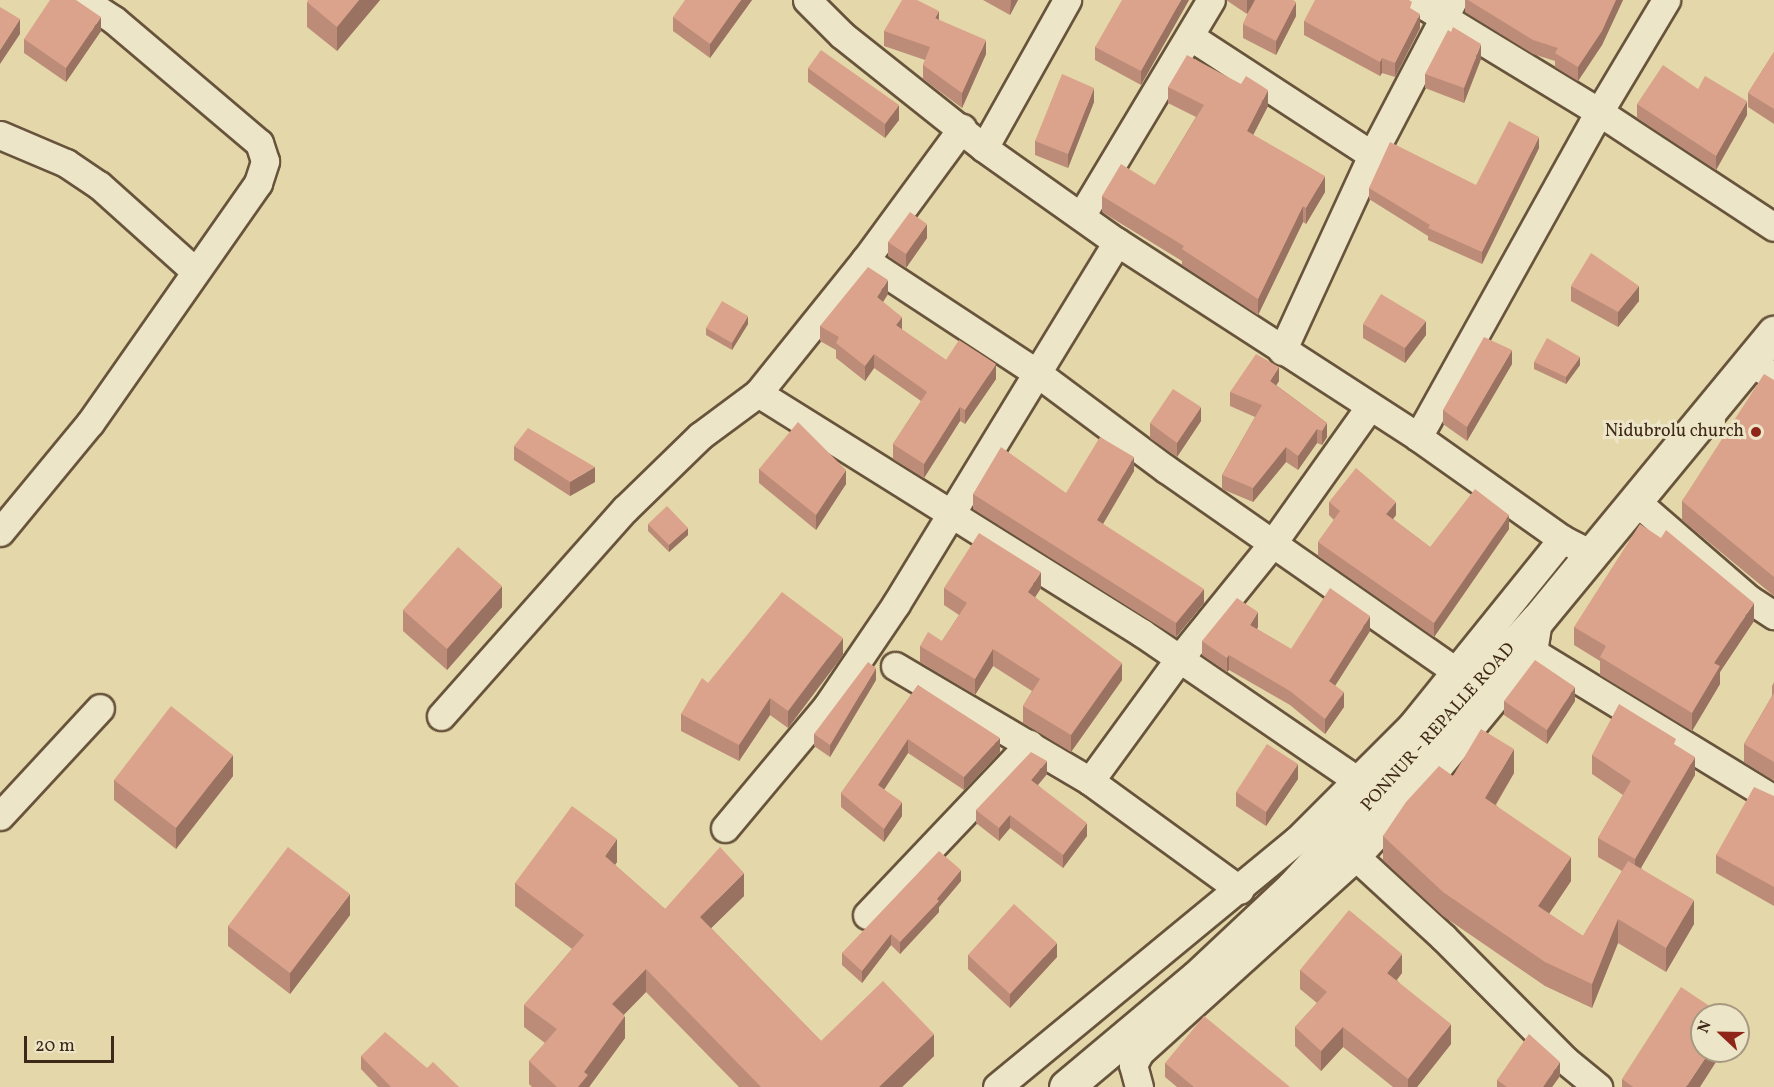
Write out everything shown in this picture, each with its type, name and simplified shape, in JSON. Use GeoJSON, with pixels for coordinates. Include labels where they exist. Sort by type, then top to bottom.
{"type":"FeatureCollection","features":[{"type":"Feature","properties":{"kind":"main road","name":"PONNUR - REPALLE ROAD"},"geometry":{"type":"LineString","coordinates":[[1066,1087],[1196,978],[1293,887],[1538,619],[1638,503],[1762,369],[1774,333]]}},
{"type":"Feature","properties":{"kind":"street"},"geometry":{"type":"LineString","coordinates":[[0,532],[90,423],[258,183],[265,161],[259,143],[114,20],[84,0]]}},
{"type":"Feature","properties":{"kind":"street"},"geometry":{"type":"LineString","coordinates":[[807,0],[842,35],[962,128],[984,148],[1118,242],[1282,351],[1418,437],[1562,539],[1592,555]]}},
{"type":"Feature","properties":{"kind":"street"},"geometry":{"type":"LineString","coordinates":[[984,148],[1067,0]]}},
{"type":"Feature","properties":{"kind":"street"},"geometry":{"type":"LineString","coordinates":[[1081,216],[1191,37],[1211,0]]}},
{"type":"Feature","properties":{"kind":"street"},"geometry":{"type":"LineString","coordinates":[[1416,0],[1448,9],[1774,227]]}},
{"type":"Feature","properties":{"kind":"street"},"geometry":{"type":"LineString","coordinates":[[1418,437],[1599,112],[1666,0]]}},
{"type":"Feature","properties":{"kind":"street"},"geometry":{"type":"LineString","coordinates":[[1282,351],[1372,155],[1448,9]]}},
{"type":"Feature","properties":{"kind":"street"},"geometry":{"type":"LineString","coordinates":[[1191,37],[1372,155]]}},
{"type":"Feature","properties":{"kind":"street"},"geometry":{"type":"LineString","coordinates":[[441,716],[625,509],[700,436],[758,393],[865,260],[962,128]]}},
{"type":"Feature","properties":{"kind":"street"},"geometry":{"type":"LineString","coordinates":[[0,135],[66,163],[99,185],[195,271]]}},
{"type":"Feature","properties":{"kind":"street"},"geometry":{"type":"LineString","coordinates":[[725,828],[827,706],[896,604],[1118,242]]}},
{"type":"Feature","properties":{"kind":"street"},"geometry":{"type":"LineString","coordinates":[[865,260],[1037,372],[1272,544],[1453,669]]}},
{"type":"Feature","properties":{"kind":"street"},"geometry":{"type":"LineString","coordinates":[[758,393],[1179,658],[1358,781]]}},
{"type":"Feature","properties":{"kind":"street"},"geometry":{"type":"LineString","coordinates":[[1090,781],[1179,658],[1272,544],[1370,406]]}},
{"type":"Feature","properties":{"kind":"street"},"geometry":{"type":"LineString","coordinates":[[1638,503],[1749,599],[1774,615]]}},
{"type":"Feature","properties":{"kind":"street"},"geometry":{"type":"LineString","coordinates":[[997,1087],[1240,890],[1358,781],[1412,725],[1453,669],[1562,539]]}},
{"type":"Feature","properties":{"kind":"street"},"geometry":{"type":"LineString","coordinates":[[1139,1087],[1133,1065],[1152,1039],[1356,857],[1435,771],[1533,652],[1538,619]]}},
{"type":"Feature","properties":{"kind":"street"},"geometry":{"type":"LineString","coordinates":[[1533,652],[1774,799]]}},
{"type":"Feature","properties":{"kind":"street"},"geometry":{"type":"LineString","coordinates":[[895,666],[1090,781],[1240,890]]}},
{"type":"Feature","properties":{"kind":"street"},"geometry":{"type":"LineString","coordinates":[[0,816],[100,708]]}},
{"type":"Feature","properties":{"kind":"street"},"geometry":{"type":"LineString","coordinates":[[867,915],[1029,744]]}},
{"type":"Feature","properties":{"kind":"street"},"geometry":{"type":"LineString","coordinates":[[1356,857],[1443,937],[1565,1060],[1599,1087]]}},
{"type":"Feature","properties":{"kind":"building"},"geometry":{"type":"Polygon","coordinates":[[[50,0],[76,0],[101,17],[66,68],[24,39],[50,0]]]}},
{"type":"Feature","properties":{"kind":"building"},"geometry":{"type":"Polygon","coordinates":[[[308,0],[359,0],[337,27],[307,2],[308,0]]]}},
{"type":"Feature","properties":{"kind":"building"},"geometry":{"type":"Polygon","coordinates":[[[685,0],[741,0],[710,44],[673,17],[685,0]]]}},
{"type":"Feature","properties":{"kind":"building"},"geometry":{"type":"Polygon","coordinates":[[[902,0],[917,0],[939,11],[935,18],[986,40],[962,93],[923,65],[930,47],[884,31],[902,0]]]}},
{"type":"Feature","properties":{"kind":"building"},"geometry":{"type":"Polygon","coordinates":[[[1122,0],[1181,0],[1141,71],[1095,47],[1122,0]]]}},
{"type":"Feature","properties":{"kind":"building"},"geometry":{"type":"Polygon","coordinates":[[[1255,0],[1293,0],[1296,2],[1276,41],[1243,24],[1255,0]]]}},
{"type":"Feature","properties":{"kind":"building"},"geometry":{"type":"Polygon","coordinates":[[[1315,0],[1409,0],[1412,2],[1410,8],[1420,14],[1395,63],[1382,58],[1380,62],[1304,21],[1315,0]]]}},
{"type":"Feature","properties":{"kind":"building"},"geometry":{"type":"Polygon","coordinates":[[[1468,0],[1616,0],[1602,31],[1578,67],[1555,53],[1558,48],[1533,40],[1468,0]]]}},
{"type":"Feature","properties":{"kind":"building"},"geometry":{"type":"Polygon","coordinates":[[[0,7],[20,19],[0,50],[0,7]]]}},
{"type":"Feature","properties":{"kind":"building"},"geometry":{"type":"Polygon","coordinates":[[[1453,27],[1481,44],[1464,88],[1425,74],[1448,30],[1451,32],[1453,27]]]}},
{"type":"Feature","properties":{"kind":"building"},"geometry":{"type":"Polygon","coordinates":[[[821,50],[899,105],[885,124],[808,68],[821,50]]]}},
{"type":"Feature","properties":{"kind":"building"},"geometry":{"type":"Polygon","coordinates":[[[1774,52],[1774,109],[1748,93],[1774,52]]]}},
{"type":"Feature","properties":{"kind":"building"},"geometry":{"type":"Polygon","coordinates":[[[1187,55],[1241,84],[1246,76],[1268,90],[1247,131],[1325,176],[1306,208],[1303,206],[1258,299],[1182,249],[1184,246],[1102,196],[1121,164],[1155,185],[1204,105],[1168,87],[1187,55]]]}},
{"type":"Feature","properties":{"kind":"building"},"geometry":{"type":"Polygon","coordinates":[[[1663,65],[1698,89],[1705,76],[1747,101],[1716,156],[1637,104],[1663,65]]]}},
{"type":"Feature","properties":{"kind":"building"},"geometry":{"type":"Polygon","coordinates":[[[1062,74],[1094,88],[1068,154],[1035,141],[1062,74]]]}},
{"type":"Feature","properties":{"kind":"building"},"geometry":{"type":"Polygon","coordinates":[[[1509,121],[1539,137],[1482,252],[1428,228],[1430,225],[1369,188],[1390,142],[1476,185],[1509,121]]]}},
{"type":"Feature","properties":{"kind":"building"},"geometry":{"type":"Polygon","coordinates":[[[910,212],[927,224],[906,254],[888,242],[910,212]]]}},
{"type":"Feature","properties":{"kind":"building"},"geometry":{"type":"Polygon","coordinates":[[[1591,253],[1639,286],[1618,312],[1571,286],[1591,253]]]}},
{"type":"Feature","properties":{"kind":"building"},"geometry":{"type":"Polygon","coordinates":[[[868,267],[888,280],[877,297],[902,317],[896,325],[946,360],[959,340],[996,364],[965,410],[960,407],[924,464],[893,444],[927,392],[874,354],[865,366],[836,343],[839,337],[820,326],[868,267]]]}},
{"type":"Feature","properties":{"kind":"building"},"geometry":{"type":"Polygon","coordinates":[[[1381,294],[1426,321],[1405,348],[1363,324],[1381,294]]]}},
{"type":"Feature","properties":{"kind":"building"},"geometry":{"type":"Polygon","coordinates":[[[722,301],[748,316],[732,343],[706,328],[722,301]]]}},
{"type":"Feature","properties":{"kind":"building"},"geometry":{"type":"Polygon","coordinates":[[[1484,337],[1512,350],[1467,427],[1443,410],[1484,337]]]}},
{"type":"Feature","properties":{"kind":"building"},"geometry":{"type":"Polygon","coordinates":[[[1547,338],[1580,357],[1566,377],[1534,362],[1547,338]]]}},
{"type":"Feature","properties":{"kind":"building"},"geometry":{"type":"Polygon","coordinates":[[[1256,354],[1279,367],[1270,381],[1327,423],[1322,431],[1317,429],[1298,456],[1286,447],[1253,488],[1222,475],[1262,405],[1230,392],[1256,354]]]}},
{"type":"Feature","properties":{"kind":"building"},"geometry":{"type":"Polygon","coordinates":[[[1764,374],[1774,380],[1774,577],[1682,501],[1764,374]]]}},
{"type":"Feature","properties":{"kind":"building"},"geometry":{"type":"Polygon","coordinates":[[[1173,389],[1201,407],[1177,443],[1150,423],[1173,389]]]}},
{"type":"Feature","properties":{"kind":"building"},"geometry":{"type":"Polygon","coordinates":[[[798,422],[846,470],[816,515],[759,469],[798,422]]]}},
{"type":"Feature","properties":{"kind":"building"},"geometry":{"type":"Polygon","coordinates":[[[528,428],[595,467],[570,482],[514,446],[528,428]]]}},
{"type":"Feature","properties":{"kind":"building"},"geometry":{"type":"Polygon","coordinates":[[[1100,437],[1134,457],[1097,520],[1204,589],[1176,623],[973,494],[1001,447],[1066,493],[1100,437]]]}},
{"type":"Feature","properties":{"kind":"building"},"geometry":{"type":"Polygon","coordinates":[[[1356,468],[1396,502],[1386,514],[1430,547],[1475,489],[1509,515],[1434,623],[1318,542],[1340,511],[1329,502],[1356,468]]]}},
{"type":"Feature","properties":{"kind":"building"},"geometry":{"type":"Polygon","coordinates":[[[667,506],[688,528],[669,545],[648,524],[667,506]]]}},
{"type":"Feature","properties":{"kind":"building"},"geometry":{"type":"Polygon","coordinates":[[[1640,524],[1661,538],[1666,530],[1754,603],[1714,663],[1720,666],[1692,713],[1600,657],[1606,646],[1574,627],[1640,524]]]}},
{"type":"Feature","properties":{"kind":"building"},"geometry":{"type":"Polygon","coordinates":[[[979,533],[1041,572],[1028,592],[1122,663],[1071,735],[1023,706],[1040,679],[993,649],[975,679],[920,646],[928,632],[942,641],[967,603],[944,588],[979,533]]]}},
{"type":"Feature","properties":{"kind":"building"},"geometry":{"type":"Polygon","coordinates":[[[458,547],[502,586],[447,649],[403,610],[458,547]]]}},
{"type":"Feature","properties":{"kind":"building"},"geometry":{"type":"Polygon","coordinates":[[[1330,588],[1370,616],[1329,681],[1344,692],[1325,719],[1290,691],[1229,655],[1227,658],[1202,641],[1237,598],[1258,612],[1250,625],[1291,649],[1330,588]]]}},
{"type":"Feature","properties":{"kind":"building"},"geometry":{"type":"Polygon","coordinates":[[[782,592],[843,638],[788,711],[770,698],[739,745],[681,714],[702,678],[708,683],[782,592]]]}},
{"type":"Feature","properties":{"kind":"building"},"geometry":{"type":"Polygon","coordinates":[[[1535,660],[1575,687],[1547,730],[1504,701],[1535,660]]]}},
{"type":"Feature","properties":{"kind":"building"},"geometry":{"type":"Polygon","coordinates":[[[868,662],[876,668],[830,745],[814,734],[868,662]]]}},
{"type":"Feature","properties":{"kind":"building"},"geometry":{"type":"Polygon","coordinates":[[[918,685],[1000,738],[964,777],[908,739],[878,785],[902,802],[884,829],[841,793],[918,685]]]}},
{"type":"Feature","properties":{"kind":"building"},"geometry":{"type":"Polygon","coordinates":[[[1774,693],[1774,762],[1744,744],[1774,693]]]}},
{"type":"Feature","properties":{"kind":"building"},"geometry":{"type":"Polygon","coordinates":[[[1619,704],[1676,739],[1674,744],[1695,757],[1635,859],[1598,838],[1631,781],[1592,755],[1619,704]]]}},
{"type":"Feature","properties":{"kind":"building"},"geometry":{"type":"Polygon","coordinates":[[[171,706],[233,755],[176,828],[114,780],[171,706]]]}},
{"type":"Feature","properties":{"kind":"building"},"geometry":{"type":"Polygon","coordinates":[[[1481,729],[1514,749],[1485,798],[1571,857],[1538,906],[1583,936],[1628,861],[1694,900],[1666,948],[1618,919],[1592,984],[1545,962],[1443,892],[1383,836],[1406,802],[1439,766],[1453,776],[1481,729]]]}},
{"type":"Feature","properties":{"kind":"building"},"geometry":{"type":"Polygon","coordinates":[[[1267,744],[1298,764],[1266,812],[1236,792],[1267,744]]]}},
{"type":"Feature","properties":{"kind":"building"},"geometry":{"type":"Polygon","coordinates":[[[1031,752],[1047,761],[1031,780],[1087,823],[1063,855],[1010,815],[999,828],[976,810],[1031,752]]]}},
{"type":"Feature","properties":{"kind":"building"},"geometry":{"type":"Polygon","coordinates":[[[1754,787],[1774,796],[1774,887],[1716,855],[1754,787]]]}},
{"type":"Feature","properties":{"kind":"building"},"geometry":{"type":"Polygon","coordinates":[[[572,806],[617,839],[605,856],[665,909],[720,847],[744,873],[700,917],[821,1041],[883,981],[934,1034],[879,1087],[761,1087],[646,969],[612,1004],[625,1016],[584,1072],[588,1075],[578,1087],[557,1087],[529,1061],[557,1029],[524,1005],[584,935],[515,883],[572,806]]]}},
{"type":"Feature","properties":{"kind":"building"},"geometry":{"type":"Polygon","coordinates":[[[288,847],[350,894],[290,973],[228,926],[288,847]]]}},
{"type":"Feature","properties":{"kind":"building"},"geometry":{"type":"Polygon","coordinates":[[[939,851],[961,870],[937,899],[939,901],[900,942],[891,934],[862,971],[842,953],[939,851]]]}},
{"type":"Feature","properties":{"kind":"building"},"geometry":{"type":"Polygon","coordinates":[[[1014,904],[1057,943],[1010,994],[968,955],[1014,904]]]}},
{"type":"Feature","properties":{"kind":"building"},"geometry":{"type":"Polygon","coordinates":[[[1349,910],[1402,954],[1387,973],[1451,1024],[1408,1079],[1343,1027],[1321,1051],[1295,1027],[1327,992],[1300,970],[1349,910]]]}},
{"type":"Feature","properties":{"kind":"building"},"geometry":{"type":"Polygon","coordinates":[[[1681,987],[1705,1003],[1690,1003],[1690,1063],[1702,1063],[1686,1087],[1633,1087],[1622,1079],[1681,987]]]}},
{"type":"Feature","properties":{"kind":"building"},"geometry":{"type":"Polygon","coordinates":[[[1204,1016],[1290,1087],[1194,1087],[1165,1063],[1204,1016]]]}},
{"type":"Feature","properties":{"kind":"building"},"geometry":{"type":"Polygon","coordinates":[[[385,1032],[427,1068],[433,1062],[459,1087],[391,1087],[361,1056],[385,1032]]]}},
{"type":"Feature","properties":{"kind":"building"},"geometry":{"type":"Polygon","coordinates":[[[1529,1034],[1560,1062],[1543,1087],[1507,1087],[1497,1080],[1529,1034]]]}},
{"type":"Feature","properties":{"kind":"place","name":"Nidubrolu church"},"geometry":{"type":"Point","coordinates":[1756,432]}}]}
